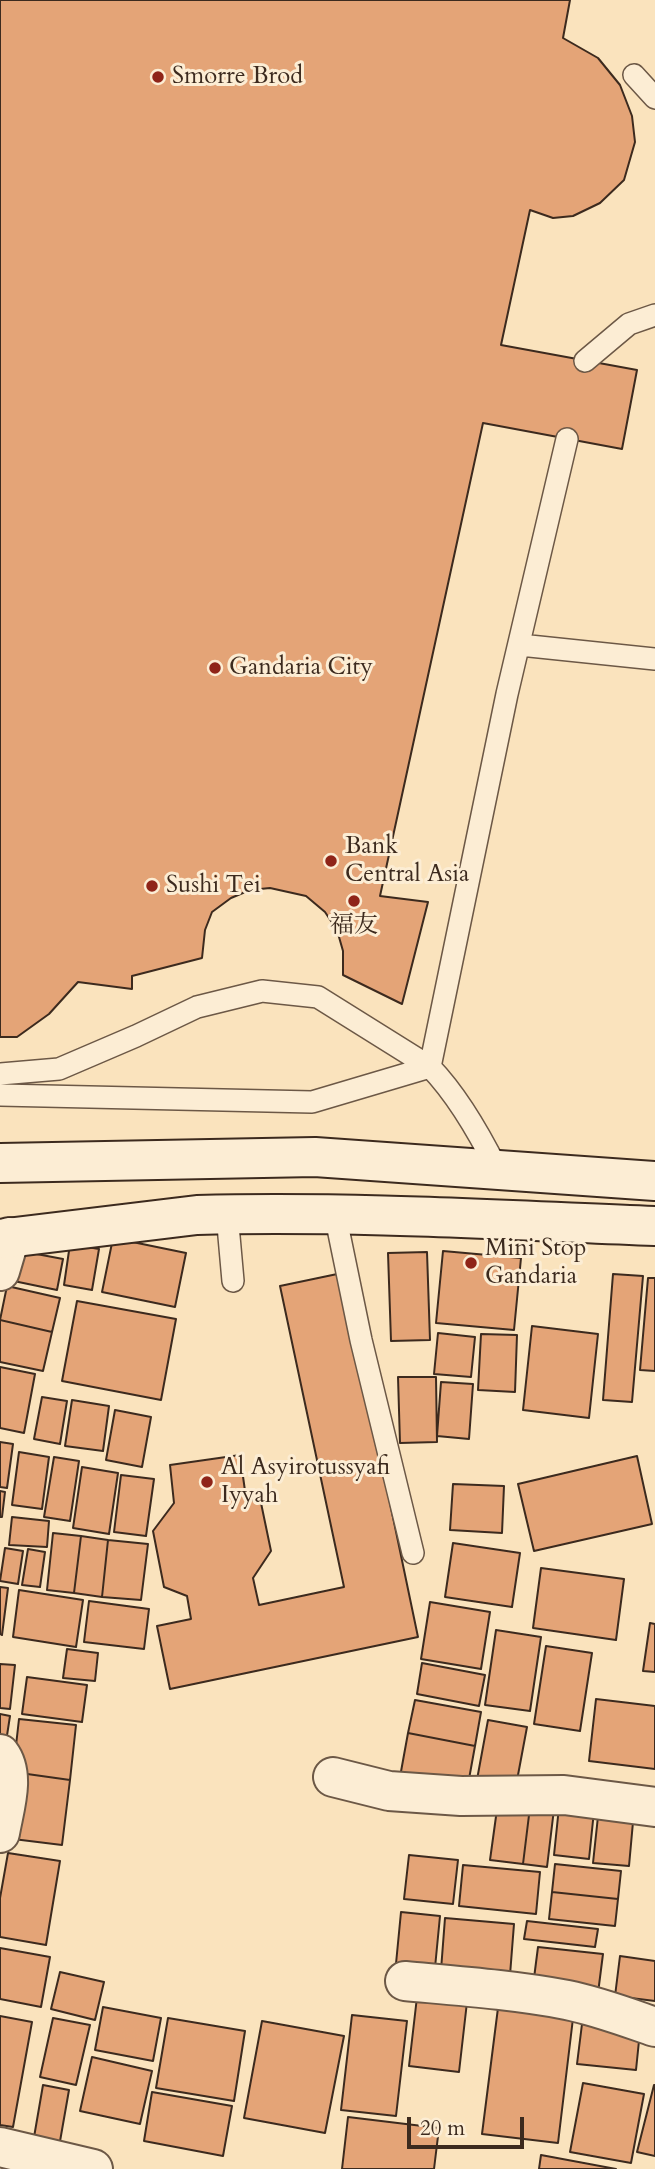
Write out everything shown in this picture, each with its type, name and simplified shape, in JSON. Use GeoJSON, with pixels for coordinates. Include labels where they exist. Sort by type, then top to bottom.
{"type":"FeatureCollection","features":[{"type":"Feature","properties":{"kind":"main road"},"geometry":{"type":"LineString","coordinates":[[0,1163],[315,1157],[655,1181]]}},
{"type":"Feature","properties":{"kind":"main road"},"geometry":{"type":"LineString","coordinates":[[187,1159],[212,1215]]}},
{"type":"Feature","properties":{"kind":"main road"},"geometry":{"type":"LineString","coordinates":[[3,1249],[212,1215],[335,1214],[655,1226]]}},
{"type":"Feature","properties":{"kind":"main road"},"geometry":{"type":"LineString","coordinates":[[0,1754],[6,1761],[9,1772],[0,1833]]}},
{"type":"Feature","properties":{"kind":"main road"},"geometry":{"type":"LineString","coordinates":[[333,1777],[389,1791],[461,1796],[564,1795],[655,1807]]}},
{"type":"Feature","properties":{"kind":"main road"},"geometry":{"type":"LineString","coordinates":[[405,1981],[503,1990],[568,2001],[601,2009],[655,2028]]}},
{"type":"Feature","properties":{"kind":"main road"},"geometry":{"type":"LineString","coordinates":[[0,2147],[93,2169]]}},
{"type":"Feature","properties":{"kind":"lane"},"geometry":{"type":"LineString","coordinates":[[634,75],[655,98]]}},
{"type":"Feature","properties":{"kind":"lane"},"geometry":{"type":"LineString","coordinates":[[584,361],[629,324],[655,315]]}},
{"type":"Feature","properties":{"kind":"lane"},"geometry":{"type":"LineString","coordinates":[[430,1067],[567,439]]}},
{"type":"Feature","properties":{"kind":"lane"},"geometry":{"type":"LineString","coordinates":[[520,645],[655,659]]}},
{"type":"Feature","properties":{"kind":"lane"},"geometry":{"type":"LineString","coordinates":[[0,1074],[59,1069],[197,1007],[262,991],[318,997],[430,1067],[442,1079],[480,1135],[497,1169]]}},
{"type":"Feature","properties":{"kind":"lane"},"geometry":{"type":"LineString","coordinates":[[0,1095],[312,1102],[430,1067]]}},
{"type":"Feature","properties":{"kind":"lane"},"geometry":{"type":"LineString","coordinates":[[335,1214],[361,1340],[412,1553]]}},
{"type":"Feature","properties":{"kind":"lane"},"geometry":{"type":"LineString","coordinates":[[212,1215],[233,1281]]}},
{"type":"Feature","properties":{"kind":"building","name":"Gandaria City"},"geometry":{"type":"Polygon","coordinates":[[[0,0],[570,0],[563,38],[598,58],[620,85],[632,116],[635,142],[624,180],[600,203],[573,216],[553,218],[530,210],[501,345],[637,370],[622,449],[483,423],[380,896],[428,902],[402,1004],[343,975],[343,951],[337,930],[325,912],[306,896],[270,888],[250,890],[231,898],[212,912],[205,930],[202,958],[132,976],[132,989],[78,982],[49,1014],[17,1037],[0,1037],[0,0]]]}},
{"type":"Feature","properties":{"kind":"building"},"geometry":{"type":"Polygon","coordinates":[[[113,1238],[186,1253],[175,1307],[102,1292],[113,1238]]]}},
{"type":"Feature","properties":{"kind":"building"},"geometry":{"type":"Polygon","coordinates":[[[70,1244],[99,1249],[92,1290],[64,1285],[70,1244]]]}},
{"type":"Feature","properties":{"kind":"building"},"geometry":{"type":"Polygon","coordinates":[[[10,1249],[63,1259],[57,1290],[4,1279],[10,1249]]]}},
{"type":"Feature","properties":{"kind":"building"},"geometry":{"type":"Polygon","coordinates":[[[443,1251],[521,1258],[514,1330],[436,1323],[443,1251]]]}},
{"type":"Feature","properties":{"kind":"building"},"geometry":{"type":"Polygon","coordinates":[[[427,1252],[430,1340],[391,1341],[388,1253],[427,1252]]]}},
{"type":"Feature","properties":{"kind":"building","name":"Al Asyirotussyafi Iyyah"},"geometry":{"type":"Polygon","coordinates":[[[342,1273],[418,1637],[170,1689],[157,1626],[191,1619],[187,1596],[164,1587],[153,1531],[174,1503],[170,1465],[240,1455],[246,1498],[261,1503],[271,1551],[253,1578],[259,1605],[344,1587],[280,1286],[342,1273]]]}},
{"type":"Feature","properties":{"kind":"building"},"geometry":{"type":"Polygon","coordinates":[[[613,1274],[643,1276],[632,1402],[603,1400],[613,1274]]]}},
{"type":"Feature","properties":{"kind":"building"},"geometry":{"type":"Polygon","coordinates":[[[648,1278],[655,1278],[655,1371],[640,1370],[648,1278]]]}},
{"type":"Feature","properties":{"kind":"building"},"geometry":{"type":"Polygon","coordinates":[[[7,1286],[60,1298],[52,1332],[0,1320],[7,1286]]]}},
{"type":"Feature","properties":{"kind":"building"},"geometry":{"type":"Polygon","coordinates":[[[77,1301],[176,1319],[161,1400],[62,1381],[77,1301]]]}},
{"type":"Feature","properties":{"kind":"building"},"geometry":{"type":"Polygon","coordinates":[[[0,1320],[52,1332],[43,1371],[0,1362],[0,1320]]]}},
{"type":"Feature","properties":{"kind":"building"},"geometry":{"type":"Polygon","coordinates":[[[532,1326],[598,1334],[589,1418],[523,1410],[532,1326]]]}},
{"type":"Feature","properties":{"kind":"building"},"geometry":{"type":"Polygon","coordinates":[[[438,1333],[475,1337],[471,1377],[434,1374],[438,1333]]]}},
{"type":"Feature","properties":{"kind":"building"},"geometry":{"type":"Polygon","coordinates":[[[481,1334],[517,1335],[515,1392],[478,1390],[481,1334]]]}},
{"type":"Feature","properties":{"kind":"building"},"geometry":{"type":"Polygon","coordinates":[[[0,1367],[35,1374],[24,1433],[0,1428],[0,1367]]]}},
{"type":"Feature","properties":{"kind":"building"},"geometry":{"type":"Polygon","coordinates":[[[398,1377],[436,1377],[437,1442],[400,1443],[398,1377]]]}},
{"type":"Feature","properties":{"kind":"building"},"geometry":{"type":"Polygon","coordinates":[[[441,1382],[473,1384],[469,1439],[437,1436],[441,1382]]]}},
{"type":"Feature","properties":{"kind":"building"},"geometry":{"type":"Polygon","coordinates":[[[42,1397],[67,1401],[60,1444],[34,1439],[42,1397]]]}},
{"type":"Feature","properties":{"kind":"building"},"geometry":{"type":"Polygon","coordinates":[[[72,1400],[109,1406],[103,1451],[65,1446],[72,1400]]]}},
{"type":"Feature","properties":{"kind":"building"},"geometry":{"type":"Polygon","coordinates":[[[115,1410],[151,1417],[142,1467],[106,1460],[115,1410]]]}},
{"type":"Feature","properties":{"kind":"building"},"geometry":{"type":"Polygon","coordinates":[[[0,1442],[13,1444],[7,1488],[0,1487],[0,1442]]]}},
{"type":"Feature","properties":{"kind":"building"},"geometry":{"type":"Polygon","coordinates":[[[19,1452],[49,1457],[42,1509],[12,1505],[19,1452]]]}},
{"type":"Feature","properties":{"kind":"building"},"geometry":{"type":"Polygon","coordinates":[[[637,1456],[652,1524],[534,1551],[518,1484],[637,1456]]]}},
{"type":"Feature","properties":{"kind":"building"},"geometry":{"type":"Polygon","coordinates":[[[54,1457],[79,1461],[70,1521],[44,1517],[54,1457]]]}},
{"type":"Feature","properties":{"kind":"building"},"geometry":{"type":"Polygon","coordinates":[[[82,1467],[118,1473],[109,1534],[73,1528],[82,1467]]]}},
{"type":"Feature","properties":{"kind":"building"},"geometry":{"type":"Polygon","coordinates":[[[121,1475],[154,1479],[146,1536],[114,1532],[121,1475]]]}},
{"type":"Feature","properties":{"kind":"building"},"geometry":{"type":"Polygon","coordinates":[[[453,1484],[504,1486],[502,1533],[450,1530],[453,1484]]]}},
{"type":"Feature","properties":{"kind":"building"},"geometry":{"type":"Polygon","coordinates":[[[0,1491],[5,1492],[2,1517],[0,1517],[0,1491]]]}},
{"type":"Feature","properties":{"kind":"building"},"geometry":{"type":"Polygon","coordinates":[[[12,1517],[49,1521],[47,1547],[9,1545],[12,1517]]]}},
{"type":"Feature","properties":{"kind":"building"},"geometry":{"type":"Polygon","coordinates":[[[53,1533],[81,1536],[74,1593],[47,1590],[53,1533]]]}},
{"type":"Feature","properties":{"kind":"building"},"geometry":{"type":"Polygon","coordinates":[[[81,1536],[108,1540],[102,1597],[74,1593],[81,1536]]]}},
{"type":"Feature","properties":{"kind":"building"},"geometry":{"type":"Polygon","coordinates":[[[108,1540],[148,1544],[141,1600],[102,1597],[108,1540]]]}},
{"type":"Feature","properties":{"kind":"building"},"geometry":{"type":"Polygon","coordinates":[[[453,1543],[520,1553],[512,1607],[445,1597],[453,1543]]]}},
{"type":"Feature","properties":{"kind":"building"},"geometry":{"type":"Polygon","coordinates":[[[5,1548],[23,1551],[18,1584],[0,1581],[5,1548]]]}},
{"type":"Feature","properties":{"kind":"building"},"geometry":{"type":"Polygon","coordinates":[[[28,1549],[45,1552],[40,1587],[22,1585],[28,1549]]]}},
{"type":"Feature","properties":{"kind":"building"},"geometry":{"type":"Polygon","coordinates":[[[541,1568],[624,1579],[616,1640],[533,1628],[541,1568]]]}},
{"type":"Feature","properties":{"kind":"building"},"geometry":{"type":"Polygon","coordinates":[[[0,1587],[8,1588],[2,1635],[0,1634],[0,1587]]]}},
{"type":"Feature","properties":{"kind":"building"},"geometry":{"type":"Polygon","coordinates":[[[19,1590],[83,1600],[76,1647],[13,1637],[19,1590]]]}},
{"type":"Feature","properties":{"kind":"building"},"geometry":{"type":"Polygon","coordinates":[[[89,1601],[149,1609],[144,1649],[84,1642],[89,1601]]]}},
{"type":"Feature","properties":{"kind":"building"},"geometry":{"type":"Polygon","coordinates":[[[430,1602],[490,1612],[481,1669],[421,1659],[430,1602]]]}},
{"type":"Feature","properties":{"kind":"building"},"geometry":{"type":"Polygon","coordinates":[[[650,1623],[655,1624],[655,1672],[643,1671],[650,1623]]]}},
{"type":"Feature","properties":{"kind":"building"},"geometry":{"type":"Polygon","coordinates":[[[496,1630],[541,1637],[530,1711],[485,1705],[496,1630]]]}},
{"type":"Feature","properties":{"kind":"building"},"geometry":{"type":"Polygon","coordinates":[[[546,1646],[592,1653],[580,1731],[534,1724],[546,1646]]]}},
{"type":"Feature","properties":{"kind":"building"},"geometry":{"type":"Polygon","coordinates":[[[67,1649],[98,1653],[95,1681],[63,1678],[67,1649]]]}},
{"type":"Feature","properties":{"kind":"building"},"geometry":{"type":"Polygon","coordinates":[[[422,1663],[485,1675],[479,1706],[417,1694],[422,1663]]]}},
{"type":"Feature","properties":{"kind":"building"},"geometry":{"type":"Polygon","coordinates":[[[0,1664],[15,1665],[10,1709],[0,1708],[0,1664]]]}},
{"type":"Feature","properties":{"kind":"building"},"geometry":{"type":"Polygon","coordinates":[[[27,1677],[87,1685],[82,1722],[22,1714],[27,1677]]]}},
{"type":"Feature","properties":{"kind":"building"},"geometry":{"type":"Polygon","coordinates":[[[596,1699],[655,1706],[655,1769],[589,1761],[596,1699]]]}},
{"type":"Feature","properties":{"kind":"building"},"geometry":{"type":"Polygon","coordinates":[[[415,1700],[481,1712],[475,1746],[408,1733],[415,1700]]]}},
{"type":"Feature","properties":{"kind":"building"},"geometry":{"type":"Polygon","coordinates":[[[0,1714],[10,1716],[6,1742],[0,1741],[0,1714]]]}},
{"type":"Feature","properties":{"kind":"building"},"geometry":{"type":"Polygon","coordinates":[[[19,1719],[76,1725],[70,1780],[13,1772],[19,1719]]]}},
{"type":"Feature","properties":{"kind":"building"},"geometry":{"type":"Polygon","coordinates":[[[488,1720],[527,1727],[515,1791],[476,1785],[488,1720]]]}},
{"type":"Feature","properties":{"kind":"building"},"geometry":{"type":"Polygon","coordinates":[[[408,1733],[475,1746],[467,1790],[400,1777],[408,1733]]]}},
{"type":"Feature","properties":{"kind":"building"},"geometry":{"type":"Polygon","coordinates":[[[13,1772],[70,1780],[62,1845],[5,1838],[13,1772]]]}},
{"type":"Feature","properties":{"kind":"building"},"geometry":{"type":"Polygon","coordinates":[[[498,1802],[530,1807],[523,1864],[490,1860],[498,1802]]]}},
{"type":"Feature","properties":{"kind":"building"},"geometry":{"type":"Polygon","coordinates":[[[530,1807],[554,1809],[547,1867],[523,1864],[530,1807]]]}},
{"type":"Feature","properties":{"kind":"building"},"geometry":{"type":"Polygon","coordinates":[[[559,1807],[594,1811],[589,1859],[554,1855],[559,1807]]]}},
{"type":"Feature","properties":{"kind":"building"},"geometry":{"type":"Polygon","coordinates":[[[599,1807],[634,1811],[629,1866],[593,1863],[599,1807]]]}},
{"type":"Feature","properties":{"kind":"building"},"geometry":{"type":"Polygon","coordinates":[[[8,1853],[60,1861],[46,1945],[0,1937],[0,1898],[8,1853]]]}},
{"type":"Feature","properties":{"kind":"building"},"geometry":{"type":"Polygon","coordinates":[[[409,1855],[458,1860],[453,1904],[404,1899],[409,1855]]]}},
{"type":"Feature","properties":{"kind":"building"},"geometry":{"type":"Polygon","coordinates":[[[555,1864],[621,1871],[618,1899],[552,1892],[555,1864]]]}},
{"type":"Feature","properties":{"kind":"building"},"geometry":{"type":"Polygon","coordinates":[[[463,1865],[540,1872],[536,1914],[459,1906],[463,1865]]]}},
{"type":"Feature","properties":{"kind":"building"},"geometry":{"type":"Polygon","coordinates":[[[552,1892],[618,1899],[615,1926],[549,1919],[552,1892]]]}},
{"type":"Feature","properties":{"kind":"building"},"geometry":{"type":"Polygon","coordinates":[[[401,1912],[440,1916],[434,1978],[395,1974],[401,1912]]]}},
{"type":"Feature","properties":{"kind":"building"},"geometry":{"type":"Polygon","coordinates":[[[445,1918],[514,1924],[510,1975],[441,1970],[445,1918]]]}},
{"type":"Feature","properties":{"kind":"building"},"geometry":{"type":"Polygon","coordinates":[[[527,1921],[598,1929],[595,1947],[524,1939],[527,1921]]]}},
{"type":"Feature","properties":{"kind":"building"},"geometry":{"type":"Polygon","coordinates":[[[538,1947],[603,1954],[598,1993],[533,1986],[538,1947]]]}},
{"type":"Feature","properties":{"kind":"building"},"geometry":{"type":"Polygon","coordinates":[[[0,1948],[50,1957],[41,2007],[0,1999],[0,1948]]]}},
{"type":"Feature","properties":{"kind":"building"},"geometry":{"type":"Polygon","coordinates":[[[620,1956],[655,1961],[655,2001],[615,1996],[620,1956]]]}},
{"type":"Feature","properties":{"kind":"building"},"geometry":{"type":"Polygon","coordinates":[[[60,1972],[104,1982],[95,2020],[51,2009],[60,1972]]]}},
{"type":"Feature","properties":{"kind":"building"},"geometry":{"type":"Polygon","coordinates":[[[417,1997],[467,2002],[459,2072],[409,2066],[417,1997]]]}},
{"type":"Feature","properties":{"kind":"building"},"geometry":{"type":"Polygon","coordinates":[[[499,2000],[574,2010],[558,2143],[482,2134],[499,2000]]]}},
{"type":"Feature","properties":{"kind":"building"},"geometry":{"type":"Polygon","coordinates":[[[103,2007],[161,2018],[153,2061],[95,2050],[103,2007]]]}},
{"type":"Feature","properties":{"kind":"building"},"geometry":{"type":"Polygon","coordinates":[[[352,2015],[407,2021],[396,2116],[341,2110],[352,2015]]]}},
{"type":"Feature","properties":{"kind":"building"},"geometry":{"type":"Polygon","coordinates":[[[0,2016],[32,2022],[13,2127],[0,2125],[0,2016]]]}},
{"type":"Feature","properties":{"kind":"building"},"geometry":{"type":"Polygon","coordinates":[[[53,2018],[90,2025],[76,2085],[40,2077],[53,2018]]]}},
{"type":"Feature","properties":{"kind":"building"},"geometry":{"type":"Polygon","coordinates":[[[168,2018],[245,2031],[234,2101],[156,2088],[168,2018]]]}},
{"type":"Feature","properties":{"kind":"building"},"geometry":{"type":"Polygon","coordinates":[[[262,2021],[344,2036],[325,2133],[244,2118],[262,2021]]]}},
{"type":"Feature","properties":{"kind":"building"},"geometry":{"type":"Polygon","coordinates":[[[582,2024],[640,2031],[636,2070],[577,2064],[582,2024]]]}},
{"type":"Feature","properties":{"kind":"building"},"geometry":{"type":"Polygon","coordinates":[[[92,2057],[152,2071],[140,2124],[80,2111],[92,2057]]]}},
{"type":"Feature","properties":{"kind":"building"},"geometry":{"type":"Polygon","coordinates":[[[583,2083],[644,2094],[631,2163],[570,2152],[583,2083]]]}},
{"type":"Feature","properties":{"kind":"building"},"geometry":{"type":"Polygon","coordinates":[[[43,2085],[69,2090],[59,2147],[33,2143],[43,2085]]]}},
{"type":"Feature","properties":{"kind":"building"},"geometry":{"type":"Polygon","coordinates":[[[655,2085],[655,2156],[637,2152],[655,2085]]]}},
{"type":"Feature","properties":{"kind":"building"},"geometry":{"type":"Polygon","coordinates":[[[152,2092],[232,2106],[223,2156],[144,2141],[152,2092]]]}},
{"type":"Feature","properties":{"kind":"building"},"geometry":{"type":"Polygon","coordinates":[[[348,2117],[439,2128],[434,2169],[342,2169],[348,2117]]]}},
{"type":"Feature","properties":{"kind":"building"},"geometry":{"type":"Polygon","coordinates":[[[541,2155],[616,2169],[539,2169],[541,2155]]]}},
{"type":"Feature","properties":{"kind":"place","name":"Smorre Brod"},"geometry":{"type":"Point","coordinates":[158,77]}},
{"type":"Feature","properties":{"kind":"place","name":"Gandaria City"},"geometry":{"type":"Point","coordinates":[215,668]}},
{"type":"Feature","properties":{"kind":"place","name":"Bank Central Asia"},"geometry":{"type":"Point","coordinates":[331,861]}},
{"type":"Feature","properties":{"kind":"place","name":"Sushi Tei"},"geometry":{"type":"Point","coordinates":[152,886]}},
{"type":"Feature","properties":{"kind":"place","name":"福友"},"geometry":{"type":"Point","coordinates":[354,901]}},
{"type":"Feature","properties":{"kind":"place","name":"Mini Stop Gandaria"},"geometry":{"type":"Point","coordinates":[471,1263]}},
{"type":"Feature","properties":{"kind":"place","name":"Al Asyirotussyafi Iyyah"},"geometry":{"type":"Point","coordinates":[207,1482]}}]}
